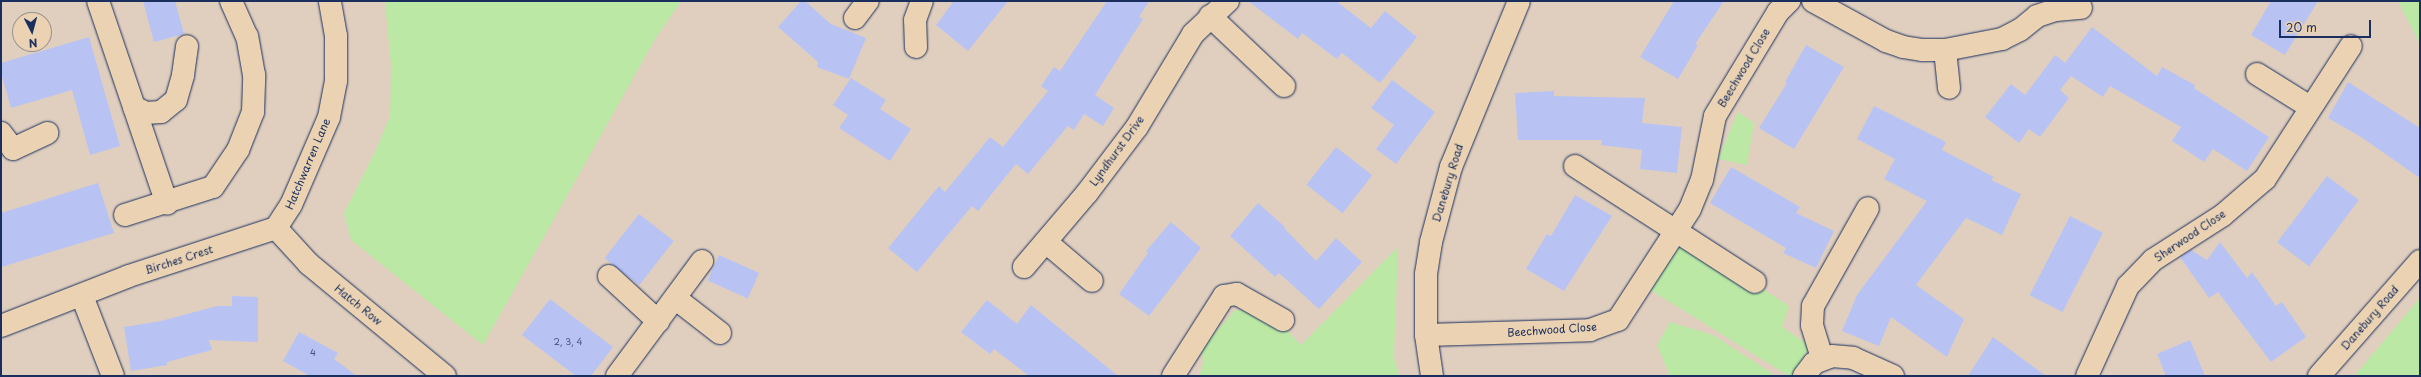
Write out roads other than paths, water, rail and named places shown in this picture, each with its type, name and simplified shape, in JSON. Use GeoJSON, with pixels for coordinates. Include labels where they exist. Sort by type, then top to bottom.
{"type":"FeatureCollection","features":[{"type":"Feature","properties":{"kind":"street"},"geometry":{"type":"LineString","coordinates":[[98,1],[166,204]]}},
{"type":"Feature","properties":{"kind":"street"},"geometry":{"type":"LineString","coordinates":[[125,215],[166,204],[213,187],[238,150],[253,112],[254,75],[247,37],[231,1]]}},
{"type":"Feature","properties":{"kind":"street","name":"Hatchwarren Lane"},"geometry":{"type":"LineString","coordinates":[[276,228],[292,205],[329,117],[336,81],[336,36],[330,1]]}},
{"type":"Feature","properties":{"kind":"street"},"geometry":{"type":"LineString","coordinates":[[916,47],[915,20],[922,1]]}},
{"type":"Feature","properties":{"kind":"street","name":"Lyndhurst Drive"},"geometry":{"type":"LineString","coordinates":[[1024,267],[1046,242],[1136,127],[1181,51],[1210,16],[1228,1]]}},
{"type":"Feature","properties":{"kind":"street","name":"Danebury Road"},"geometry":{"type":"LineString","coordinates":[[1432,376],[1426,335],[1426,274],[1438,213],[1451,167],[1519,1]]}},
{"type":"Feature","properties":{"kind":"street","name":"Beechwood Close"},"geometry":{"type":"LineString","coordinates":[[1426,335],[1523,334],[1590,330],[1609,325],[1618,320],[1690,209],[1702,180],[1715,116],[1778,12],[1789,1]]}},
{"type":"Feature","properties":{"kind":"street"},"geometry":{"type":"LineString","coordinates":[[1813,1],[1886,41],[1903,47],[1945,50],[2002,39],[2020,30],[2037,16],[2056,10],[2081,8]]}},
{"type":"Feature","properties":{"kind":"street"},"geometry":{"type":"LineString","coordinates":[[1210,16],[1284,86]]}},
{"type":"Feature","properties":{"kind":"street"},"geometry":{"type":"LineString","coordinates":[[134,107],[146,113],[161,112],[176,100],[183,75],[186,46]]}},
{"type":"Feature","properties":{"kind":"street","name":"Sherwood Close"},"geometry":{"type":"LineString","coordinates":[[2087,376],[2128,286],[2153,260],[2223,215],[2265,179],[2350,46]]}},
{"type":"Feature","properties":{"kind":"street"},"geometry":{"type":"LineString","coordinates":[[1945,50],[1949,88]]}},
{"type":"Feature","properties":{"kind":"street"},"geometry":{"type":"LineString","coordinates":[[2257,74],[2310,107]]}},
{"type":"Feature","properties":{"kind":"street"},"geometry":{"type":"LineString","coordinates":[[1,133],[13,149],[48,133]]}},
{"type":"Feature","properties":{"kind":"street"},"geometry":{"type":"LineString","coordinates":[[1575,166],[1677,230],[1755,282]]}},
{"type":"Feature","properties":{"kind":"street"},"geometry":{"type":"LineString","coordinates":[[1822,358],[1812,325],[1813,306],[1868,208]]}},
{"type":"Feature","properties":{"kind":"street","name":"Birches Crest"},"geometry":{"type":"LineString","coordinates":[[1,326],[82,296],[129,276],[276,228]]}},
{"type":"Feature","properties":{"kind":"street","name":"Hatch Row"},"geometry":{"type":"LineString","coordinates":[[276,228],[309,264],[445,376]]}},
{"type":"Feature","properties":{"kind":"street"},"geometry":{"type":"LineString","coordinates":[[1046,242],[1092,281]]}},
{"type":"Feature","properties":{"kind":"street","name":"Danebury Road"},"geometry":{"type":"LineString","coordinates":[[2319,376],[2420,260]]}},
{"type":"Feature","properties":{"kind":"street"},"geometry":{"type":"LineString","coordinates":[[617,376],[702,261]]}},
{"type":"Feature","properties":{"kind":"street"},"geometry":{"type":"LineString","coordinates":[[609,276],[658,320]]}},
{"type":"Feature","properties":{"kind":"street"},"geometry":{"type":"LineString","coordinates":[[1177,372],[1224,296],[1237,294],[1283,320]]}},
{"type":"Feature","properties":{"kind":"street"},"geometry":{"type":"LineString","coordinates":[[82,296],[113,376]]}},
{"type":"Feature","properties":{"kind":"street"},"geometry":{"type":"LineString","coordinates":[[675,298],[720,333]]}},
{"type":"Feature","properties":{"kind":"street"},"geometry":{"type":"LineString","coordinates":[[1804,376],[1809,368],[1822,358],[1832,356],[1853,358],[1893,376]]}}]}
